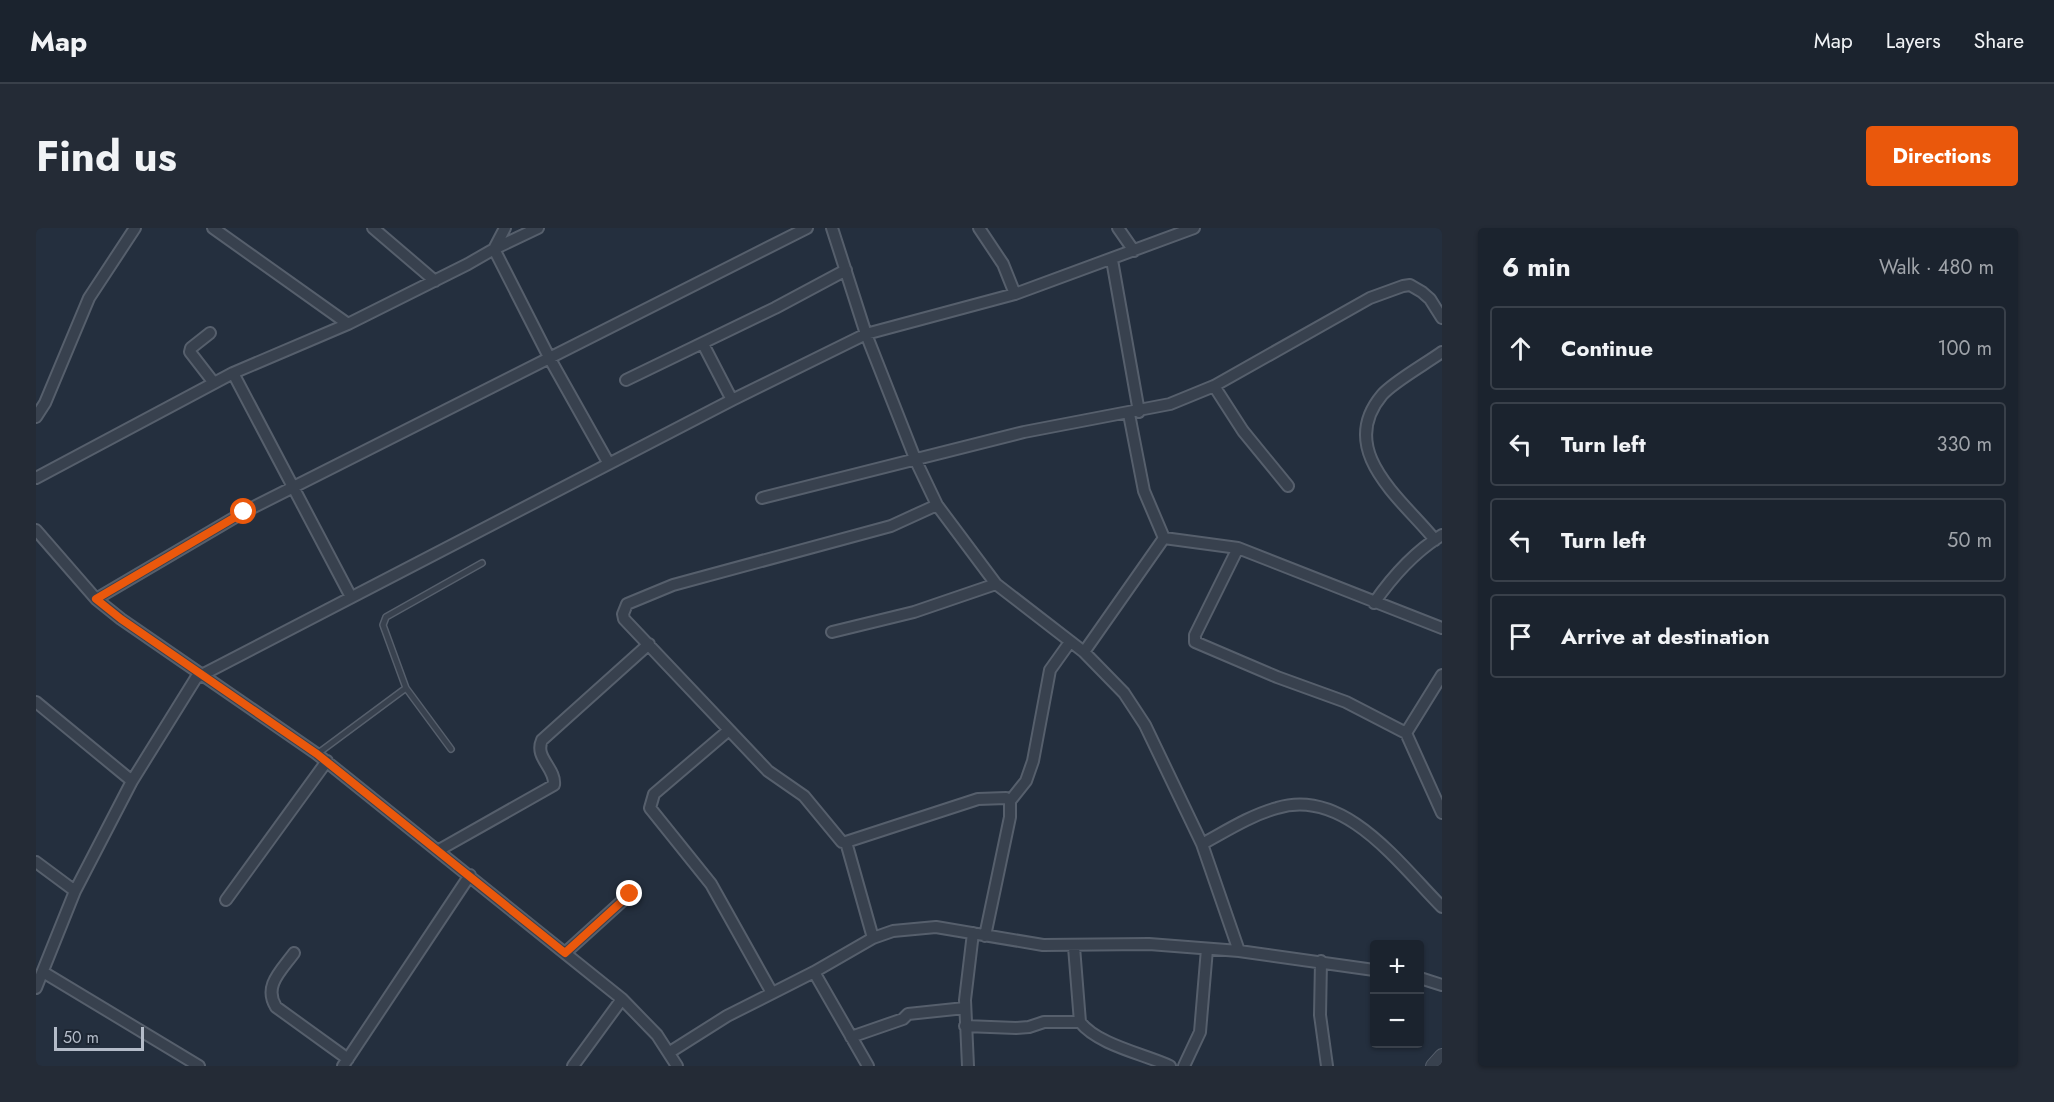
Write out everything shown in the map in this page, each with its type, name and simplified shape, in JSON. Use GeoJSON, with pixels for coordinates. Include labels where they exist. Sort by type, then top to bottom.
{"type":"FeatureCollection","features":[{"type":"Feature","properties":{"kind":"street"},"geometry":{"type":"LineString","coordinates":[[36,417],[45,403],[89,298],[135,228]]}},
{"type":"Feature","properties":{"kind":"street"},"geometry":{"type":"LineString","coordinates":[[213,228],[348,324]]}},
{"type":"Feature","properties":{"kind":"street"},"geometry":{"type":"LineString","coordinates":[[373,228],[435,281]]}},
{"type":"Feature","properties":{"kind":"street"},"geometry":{"type":"LineString","coordinates":[[494,249],[505,228]]}},
{"type":"Feature","properties":{"kind":"street"},"geometry":{"type":"LineString","coordinates":[[36,478],[233,373],[348,324],[538,228]]}},
{"type":"Feature","properties":{"kind":"street"},"geometry":{"type":"LineString","coordinates":[[96,599],[244,512],[294,489],[807,228]]}},
{"type":"Feature","properties":{"kind":"street"},"geometry":{"type":"LineString","coordinates":[[832,228],[866,334],[916,461],[938,505],[996,584],[1084,652],[1124,693],[1145,725],[1202,844],[1239,951]]}},
{"type":"Feature","properties":{"kind":"street"},"geometry":{"type":"LineString","coordinates":[[979,228],[1003,264],[1015,294]]}},
{"type":"Feature","properties":{"kind":"street"},"geometry":{"type":"LineString","coordinates":[[1118,228],[1134,251]]}},
{"type":"Feature","properties":{"kind":"street"},"geometry":{"type":"LineString","coordinates":[[36,988],[75,891],[132,781],[191,683],[202,674],[732,400],[866,334],[922,321],[1015,294],[1194,228]]}},
{"type":"Feature","properties":{"kind":"street"},"geometry":{"type":"LineString","coordinates":[[494,249],[550,359],[609,465]]}},
{"type":"Feature","properties":{"kind":"street"},"geometry":{"type":"LineString","coordinates":[[1112,260],[1144,491],[1164,538]]}},
{"type":"Feature","properties":{"kind":"street"},"geometry":{"type":"LineString","coordinates":[[626,380],[703,344],[846,270]]}},
{"type":"Feature","properties":{"kind":"street"},"geometry":{"type":"LineString","coordinates":[[762,498],[1024,432],[1134,413],[1170,404],[1214,386],[1389,289],[1412,285],[1430,298],[1442,318]]}},
{"type":"Feature","properties":{"kind":"street"},"geometry":{"type":"LineString","coordinates":[[210,333],[191,348],[190,352],[214,384]]}},
{"type":"Feature","properties":{"kind":"street"},"geometry":{"type":"LineString","coordinates":[[703,344],[732,400]]}},
{"type":"Feature","properties":{"kind":"street"},"geometry":{"type":"LineString","coordinates":[[1374,603],[1392,577],[1438,538],[1380,479],[1368,452],[1367,427],[1382,395],[1442,352]]}},
{"type":"Feature","properties":{"kind":"street"},"geometry":{"type":"LineString","coordinates":[[233,373],[351,597]]}},
{"type":"Feature","properties":{"kind":"street"},"geometry":{"type":"LineString","coordinates":[[1214,386],[1243,431],[1288,486]]}},
{"type":"Feature","properties":{"kind":"street"},"geometry":{"type":"LineString","coordinates":[[938,505],[891,526],[673,585],[627,604],[623,614],[624,619],[768,771],[804,796],[842,842],[978,799],[1000,797],[1010,801]]}},
{"type":"Feature","properties":{"kind":"street"},"geometry":{"type":"LineString","coordinates":[[36,530],[96,599],[121,619],[327,761],[622,999],[670,1052],[677,1066]]}},
{"type":"Feature","properties":{"kind":"street"},"geometry":{"type":"LineString","coordinates":[[1164,538],[1238,548],[1442,628]]}},
{"type":"Feature","properties":{"kind":"street"},"geometry":{"type":"LineString","coordinates":[[1084,652],[1164,538]]}},
{"type":"Feature","properties":{"kind":"street"},"geometry":{"type":"LineString","coordinates":[[1238,548],[1195,635],[1195,642],[1277,677],[1346,702],[1406,734],[1442,813]]}},
{"type":"Feature","properties":{"kind":"street"},"geometry":{"type":"LineString","coordinates":[[832,632],[914,612],[996,584]]}},
{"type":"Feature","properties":{"kind":"street"},"geometry":{"type":"LineString","coordinates":[[985,936],[1010,817],[1010,801],[1026,781],[1033,761],[1050,670],[1070,642]]}},
{"type":"Feature","properties":{"kind":"street"},"geometry":{"type":"LineString","coordinates":[[439,850],[554,785],[555,778],[540,753],[542,740],[650,644]]}},
{"type":"Feature","properties":{"kind":"street"},"geometry":{"type":"LineString","coordinates":[[1406,734],[1438,691],[1442,675]]}},
{"type":"Feature","properties":{"kind":"street"},"geometry":{"type":"LineString","coordinates":[[36,702],[132,781]]}},
{"type":"Feature","properties":{"kind":"street"},"geometry":{"type":"LineString","coordinates":[[729,730],[654,794],[650,808],[711,884],[772,993]]}},
{"type":"Feature","properties":{"kind":"street"},"geometry":{"type":"LineString","coordinates":[[226,900],[327,761]]}},
{"type":"Feature","properties":{"kind":"street"},"geometry":{"type":"LineString","coordinates":[[1202,844],[1279,807],[1319,806],[1352,819],[1442,907]]}},
{"type":"Feature","properties":{"kind":"street"},"geometry":{"type":"LineString","coordinates":[[846,842],[873,938]]}},
{"type":"Feature","properties":{"kind":"street"},"geometry":{"type":"LineString","coordinates":[[36,862],[75,891]]}},
{"type":"Feature","properties":{"kind":"street"},"geometry":{"type":"LineString","coordinates":[[294,953],[273,981],[270,990],[271,999],[276,1007],[346,1062],[470,875]]}},
{"type":"Feature","properties":{"kind":"street"},"geometry":{"type":"LineString","coordinates":[[565,953],[630,894]]}},
{"type":"Feature","properties":{"kind":"street"},"geometry":{"type":"LineString","coordinates":[[670,1052],[727,1016],[814,972],[873,938],[893,931],[936,927],[985,936],[1074,947],[1149,945],[1239,951],[1370,969]]}},
{"type":"Feature","properties":{"kind":"street"},"geometry":{"type":"LineString","coordinates":[[968,1066],[964,1026],[973,933]]}},
{"type":"Feature","properties":{"kind":"street"},"geometry":{"type":"LineString","coordinates":[[1074,947],[1080,1022],[1090,1033],[1151,1062],[1170,1066]]}},
{"type":"Feature","properties":{"kind":"street"},"geometry":{"type":"LineString","coordinates":[[1184,1066],[1200,1032],[1207,949]]}},
{"type":"Feature","properties":{"kind":"street"},"geometry":{"type":"LineString","coordinates":[[1321,961],[1320,1015],[1327,1066]]}},
{"type":"Feature","properties":{"kind":"street"},"geometry":{"type":"LineString","coordinates":[[43,972],[199,1066]]}},
{"type":"Feature","properties":{"kind":"street"},"geometry":{"type":"LineString","coordinates":[[814,972],[867,1066]]}},
{"type":"Feature","properties":{"kind":"street"},"geometry":{"type":"LineString","coordinates":[[1424,980],[1442,985]]}},
{"type":"Feature","properties":{"kind":"street"},"geometry":{"type":"LineString","coordinates":[[573,1066],[622,999]]}},
{"type":"Feature","properties":{"kind":"street"},"geometry":{"type":"LineString","coordinates":[[851,1037],[903,1019],[908,1014],[965,1008]]}},
{"type":"Feature","properties":{"kind":"street"},"geometry":{"type":"LineString","coordinates":[[964,1026],[1016,1028],[1044,1022],[1080,1022]]}},
{"type":"Feature","properties":{"kind":"lane"},"geometry":{"type":"LineString","coordinates":[[451,748],[406,688],[383,625],[386,617],[482,563]]}},
{"type":"Feature","properties":{"kind":"lane"},"geometry":{"type":"LineString","coordinates":[[317,754],[406,688]]}},
{"type":"Feature","properties":{"kind":"route"},"geometry":{"type":"LineString","coordinates":[[244,512],[96,599],[121,619],[317,754],[565,953],[630,894]]}}]}
